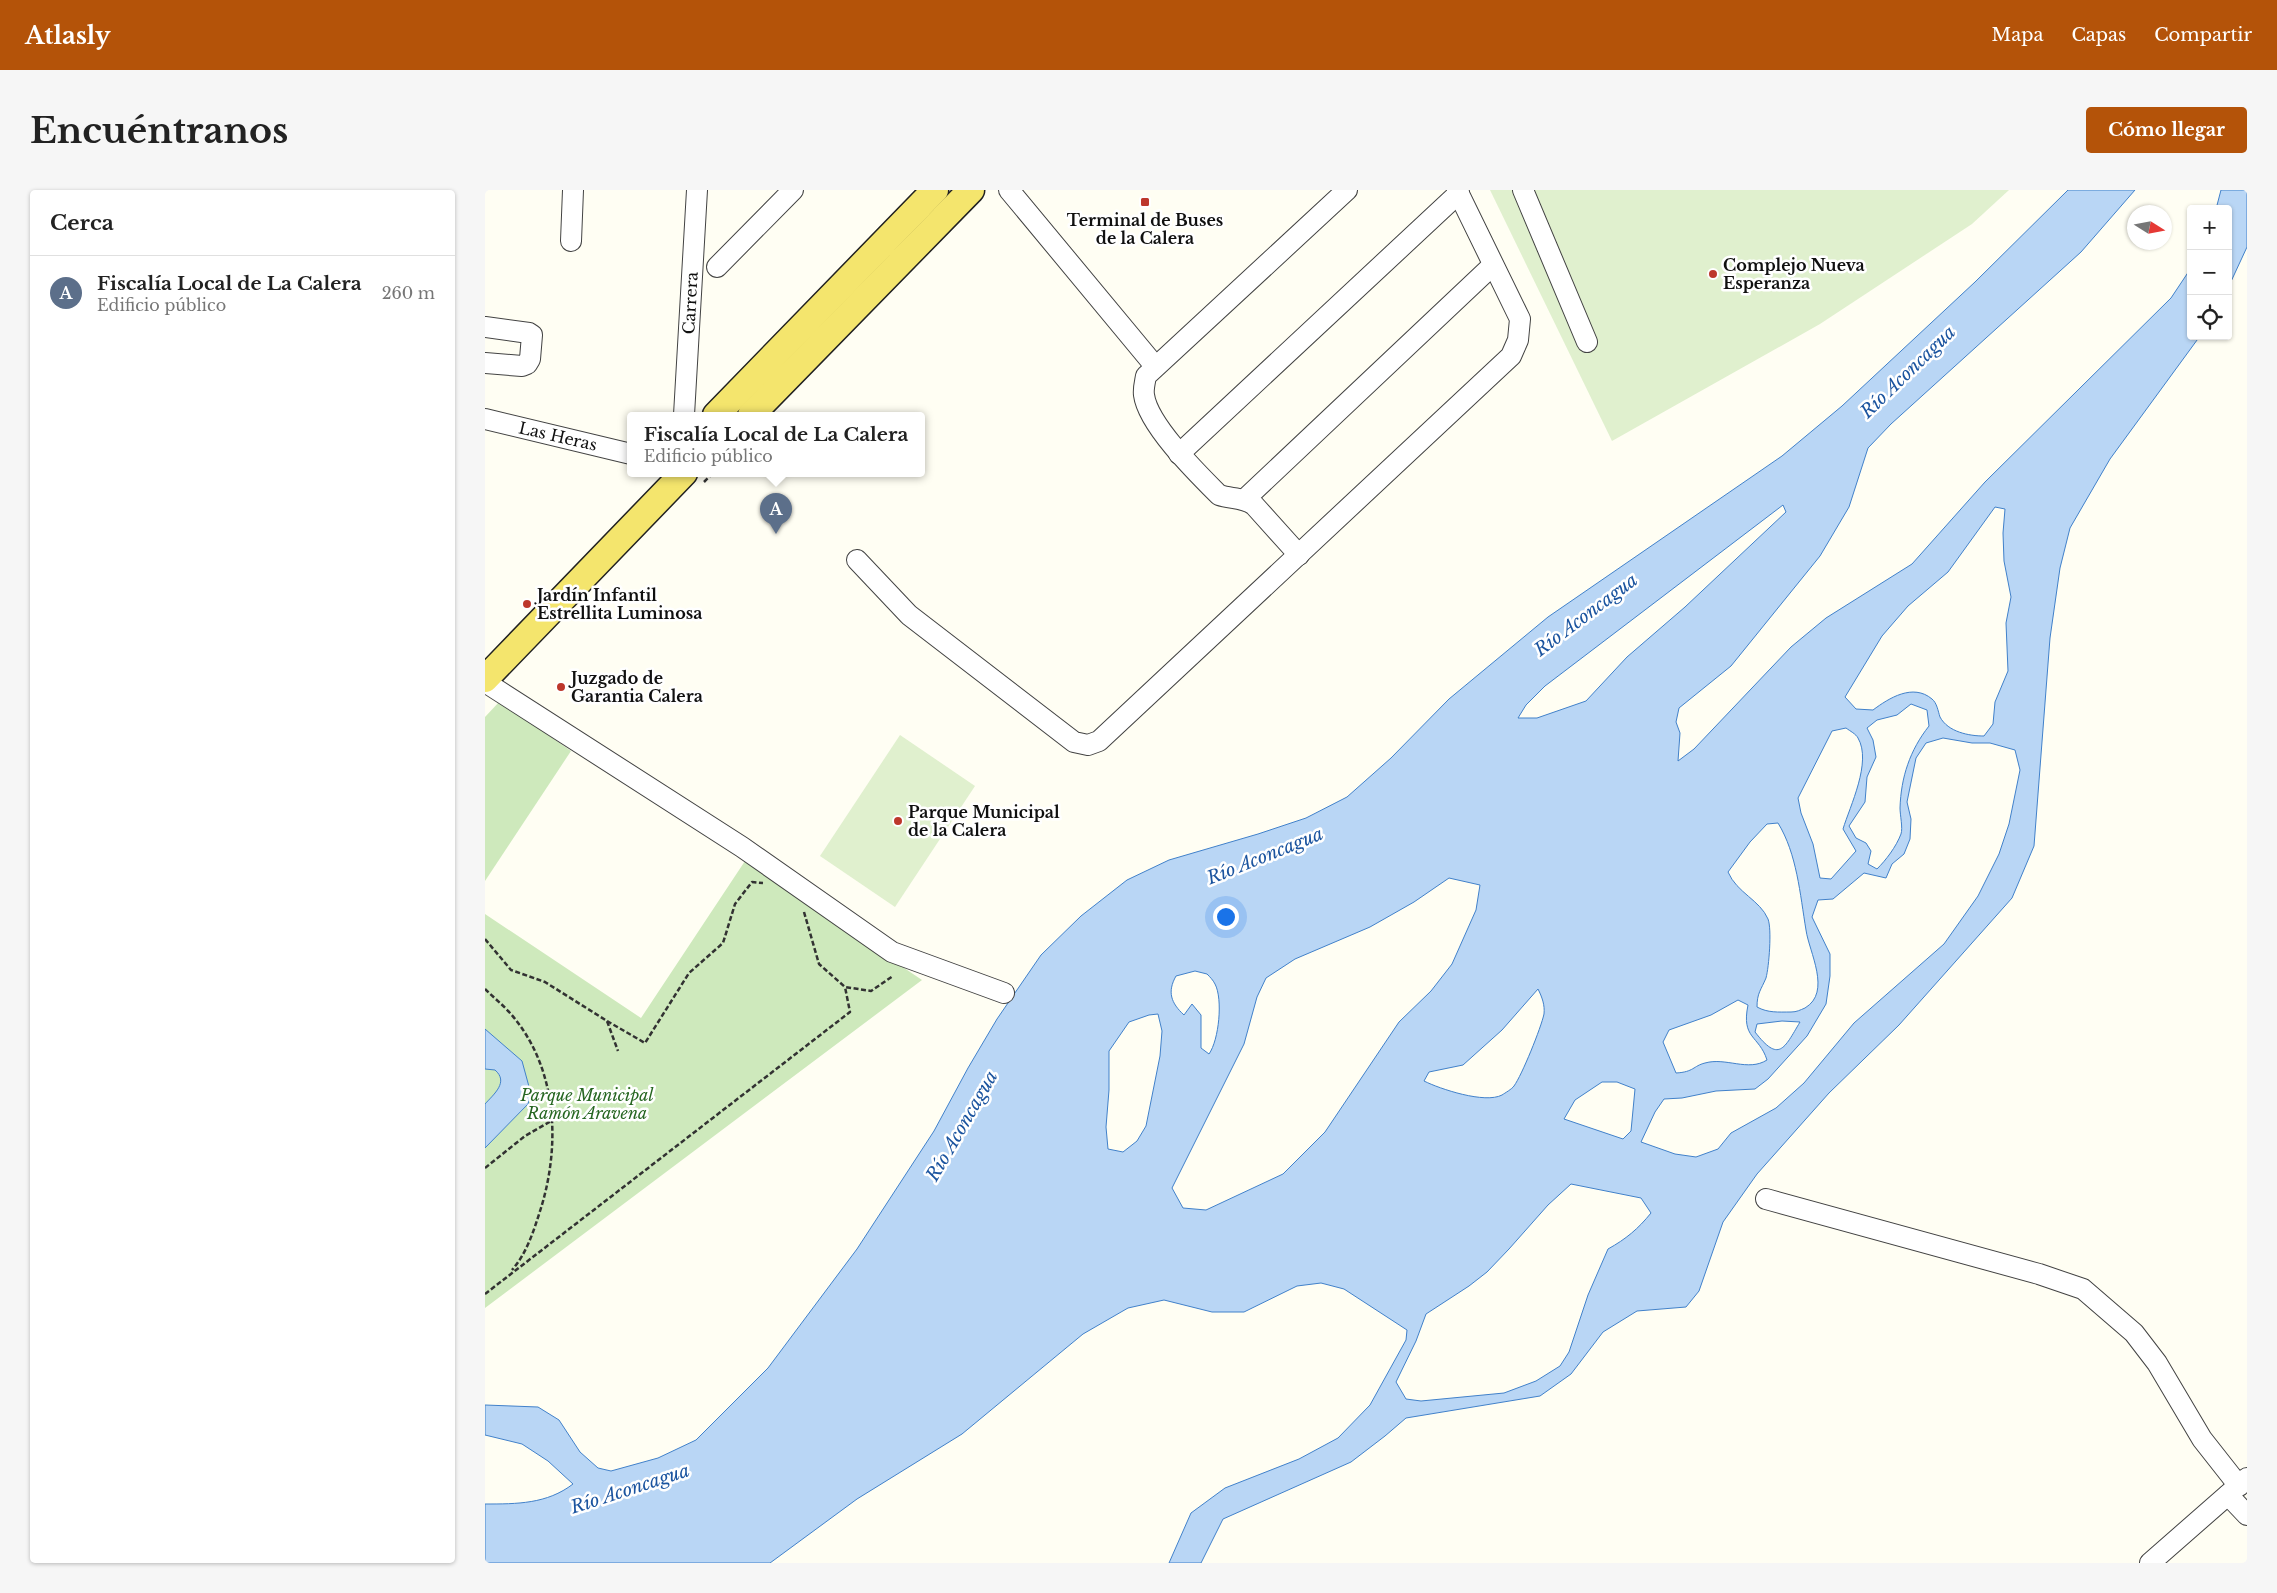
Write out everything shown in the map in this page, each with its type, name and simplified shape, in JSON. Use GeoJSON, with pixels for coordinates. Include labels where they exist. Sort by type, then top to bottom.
{"type":"FeatureCollection","features":[{"type":"Feature","properties":{"kind":"main road"},"geometry":{"type":"LineString","coordinates":[[720,412],[935,190]]}},
{"type":"Feature","properties":{"kind":"main road"},"geometry":{"type":"LineString","coordinates":[[754,412],[971,190]]}},
{"type":"Feature","properties":{"kind":"main road"},"geometry":{"type":"LineString","coordinates":[[485,680],[680,477]]}},
{"type":"Feature","properties":{"kind":"street"},"geometry":{"type":"LineString","coordinates":[[571,241],[573,190]]}},
{"type":"Feature","properties":{"kind":"street","name":"Carrera"},"geometry":{"type":"LineString","coordinates":[[684,412],[697,190]]}},
{"type":"Feature","properties":{"kind":"street"},"geometry":{"type":"LineString","coordinates":[[717,267],[793,190]]}},
{"type":"Feature","properties":{"kind":"street"},"geometry":{"type":"LineString","coordinates":[[1009,190],[1155,366]]}},
{"type":"Feature","properties":{"kind":"street"},"geometry":{"type":"LineString","coordinates":[[1299,555],[1254,505],[1245,498],[1227,498],[1219,495],[1179,454],[1150,412],[1144,395],[1146,376],[1347,190]]}},
{"type":"Feature","properties":{"kind":"street"},"geometry":{"type":"LineString","coordinates":[[1523,190],[1587,342]]}},
{"type":"Feature","properties":{"kind":"street"},"geometry":{"type":"LineString","coordinates":[[857,560],[909,615],[1074,742],[1088,744],[1099,741],[1511,356],[1518,340],[1520,318],[1458,192],[1179,454]]}},
{"type":"Feature","properties":{"kind":"street"},"geometry":{"type":"LineString","coordinates":[[1245,498],[1493,265]]}},
{"type":"Feature","properties":{"kind":"street"},"geometry":{"type":"LineString","coordinates":[[485,327],[533,335],[527,364],[522,366],[485,363]]}},
{"type":"Feature","properties":{"kind":"street","name":"Las Heras"},"geometry":{"type":"LineString","coordinates":[[485,419],[627,453]]}},
{"type":"Feature","properties":{"kind":"street"},"geometry":{"type":"LineString","coordinates":[[485,680],[742,847],[892,952],[1004,993]]}},
{"type":"Feature","properties":{"kind":"street"},"geometry":{"type":"LineString","coordinates":[[1766,1199],[2039,1274],[2083,1289],[2134,1333],[2157,1362],[2202,1439],[2238,1486],[2247,1515]]}},
{"type":"Feature","properties":{"kind":"street"},"geometry":{"type":"LineString","coordinates":[[2150,1563],[2238,1486]]}},
{"type":"Feature","properties":{"kind":"path"},"geometry":{"type":"LineString","coordinates":[[485,939],[511,970],[545,982],[645,1043],[689,973],[723,943],[735,904],[753,882],[770,884]]}},
{"type":"Feature","properties":{"kind":"path"},"geometry":{"type":"LineString","coordinates":[[803,909],[819,964],[845,987],[871,990],[893,976]]}},
{"type":"Feature","properties":{"kind":"path"},"geometry":{"type":"LineString","coordinates":[[485,1294],[850,1012],[845,987]]}},
{"type":"Feature","properties":{"kind":"path"},"geometry":{"type":"LineString","coordinates":[[485,989],[511,1014],[532,1046],[546,1082],[553,1120],[552,1157],[544,1198],[533,1232],[521,1260],[508,1276]]}},
{"type":"Feature","properties":{"kind":"path"},"geometry":{"type":"LineString","coordinates":[[607,1021],[618,1051]]}},
{"type":"Feature","properties":{"kind":"path"},"geometry":{"type":"LineString","coordinates":[[485,1168],[519,1141],[553,1120]]}},
{"type":"Feature","properties":{"kind":"green space","name":"Complejo Nueva Esperanza"},"geometry":{"type":"Polygon","coordinates":[[[1490,190],[2009,190],[1972,224],[1820,324],[1612,441],[1490,190]]]}},
{"type":"Feature","properties":{"kind":"green space"},"geometry":{"type":"Polygon","coordinates":[[[500,701],[571,751],[485,881],[485,717],[500,701]]]}},
{"type":"Feature","properties":{"kind":"green space","name":"Parque Municipal de la Calera"},"geometry":{"type":"Polygon","coordinates":[[[900,735],[975,786],[895,907],[820,856],[900,735]]]}},
{"type":"Feature","properties":{"kind":"green space","name":"Parque Municipal Ramón Aravena"},"geometry":{"type":"Polygon","coordinates":[[[745,861],[922,980],[485,1308],[485,914],[641,1018],[745,861]]]}},
{"type":"Feature","properties":{"kind":"water","name":"Río Aconcagua"},"geometry":{"type":"Polygon","coordinates":[[[2068,190],[2135,190],[2081,252],[1891,424],[1868,448],[1849,507],[1820,556],[1731,666],[1679,708],[1676,722],[1680,733],[1678,761],[1694,749],[1791,647],[1826,618],[1912,564],[1985,482],[2171,298],[2187,274],[2187,340],[2197,340],[2110,459],[2070,528],[2060,568],[2050,638],[2034,846],[2012,898],[1899,1025],[1829,1093],[1757,1174],[1723,1222],[1699,1291],[1686,1307],[1637,1311],[1603,1332],[1571,1374],[1540,1396],[1406,1418],[1351,1462],[1223,1519],[1201,1563],[1169,1563],[1191,1513],[1225,1488],[1299,1459],[1338,1438],[1370,1405],[1406,1340],[1407,1330],[1344,1289],[1321,1283],[1297,1286],[1244,1312],[1212,1312],[1164,1300],[1128,1308],[1083,1334],[962,1434],[857,1499],[770,1563],[485,1563],[485,1504],[531,1502],[553,1496],[573,1484],[548,1461],[522,1444],[485,1435],[485,1405],[538,1407],[559,1420],[580,1452],[598,1468],[611,1471],[658,1458],[696,1440],[768,1368],[857,1249],[934,1131],[997,1019],[1041,955],[1081,916],[1127,880],[1169,860],[1306,818],[1347,797],[1391,758],[1449,699],[1548,617],[1782,456],[1842,406],[1975,282],[2068,190]],[[1783,505],[1545,686],[1526,705],[1518,718],[1537,718],[1586,701],[1627,657],[1685,607],[1786,512],[1783,505]],[[1995,507],[1948,572],[1908,606],[1882,636],[1845,697],[1856,709],[1873,710],[1901,694],[1917,692],[1925,694],[1934,701],[1940,717],[1953,730],[1984,736],[1993,724],[1995,702],[2008,671],[2006,623],[2011,597],[2004,561],[2003,533],[2005,509],[1995,507]],[[1911,704],[1897,715],[1877,720],[1867,728],[1873,740],[1876,757],[1867,777],[1865,802],[1849,826],[1856,838],[1866,843],[1871,851],[1868,864],[1877,869],[1884,862],[1901,834],[1900,808],[1902,785],[1912,754],[1929,726],[1927,710],[1911,704]],[[1846,728],[1832,731],[1798,798],[1801,813],[1813,844],[1820,878],[1831,879],[1856,851],[1843,829],[1855,796],[1863,759],[1862,748],[1854,734],[1846,728]],[[1943,738],[1926,743],[1916,758],[1907,802],[1911,819],[1910,839],[1904,854],[1892,864],[1886,878],[1864,873],[1833,899],[1818,900],[1812,917],[1830,954],[1830,976],[1826,1004],[1807,1036],[1768,1079],[1755,1089],[1716,1091],[1682,1098],[1664,1099],[1655,1112],[1641,1142],[1675,1154],[1696,1157],[1718,1149],[1731,1133],[1776,1108],[1804,1083],[1854,1023],[1944,944],[1978,896],[1999,854],[2009,824],[2020,770],[2015,750],[1990,743],[1972,743],[1943,738]],[[1778,823],[1767,824],[1750,842],[1728,872],[1737,886],[1760,907],[1768,919],[1770,948],[1767,973],[1757,1007],[1777,1012],[1795,1012],[1805,1008],[1813,1001],[1817,992],[1818,982],[1806,930],[1794,861],[1778,823]],[[1449,878],[1414,902],[1370,927],[1295,959],[1266,978],[1257,997],[1244,1044],[1172,1188],[1183,1208],[1206,1210],[1283,1174],[1325,1132],[1399,1022],[1431,991],[1452,964],[1476,910],[1480,885],[1449,878]],[[1195,971],[1176,976],[1171,992],[1176,1006],[1184,1015],[1192,1004],[1201,1015],[1201,1048],[1209,1054],[1215,1039],[1219,1019],[1219,999],[1214,983],[1207,974],[1195,971]],[[1538,989],[1502,1030],[1463,1065],[1429,1072],[1424,1081],[1441,1088],[1485,1098],[1502,1095],[1514,1086],[1531,1051],[1544,1014],[1542,998],[1538,989]],[[1738,1000],[1711,1015],[1669,1030],[1663,1042],[1676,1073],[1690,1070],[1701,1064],[1713,1062],[1752,1065],[1767,1060],[1764,1052],[1749,1031],[1746,1016],[1748,1005],[1738,1000]],[[1158,1014],[1129,1022],[1109,1051],[1109,1090],[1106,1127],[1108,1149],[1123,1152],[1137,1141],[1146,1126],[1160,1056],[1162,1031],[1158,1014]],[[1782,1021],[1757,1024],[1755,1032],[1770,1047],[1776,1050],[1781,1049],[1790,1039],[1800,1022],[1782,1021]],[[1602,1082],[1575,1100],[1564,1119],[1623,1139],[1631,1131],[1635,1089],[1617,1082],[1602,1082]],[[1571,1184],[1548,1205],[1487,1272],[1426,1314],[1416,1341],[1396,1382],[1406,1399],[1421,1401],[1504,1393],[1536,1381],[1560,1366],[1569,1352],[1588,1295],[1608,1249],[1631,1233],[1651,1213],[1641,1198],[1571,1184]]]}},
{"type":"Feature","properties":{"kind":"water"},"geometry":{"type":"Polygon","coordinates":[[[2221,190],[2247,190],[2247,247],[2232,279],[2232,205],[2217,205],[2221,190]]]}},
{"type":"Feature","properties":{"kind":"water"},"geometry":{"type":"Polygon","coordinates":[[[485,1029],[522,1061],[531,1094],[528,1104],[485,1148],[485,1104],[499,1088],[501,1079],[495,1070],[485,1069],[485,1029]]]}},
{"type":"Feature","properties":{"kind":"place","name":"Terminal de Buses de la Calera"},"geometry":{"type":"Point","coordinates":[1145,202]}},
{"type":"Feature","properties":{"kind":"place","name":"Complejo Nueva Esperanza"},"geometry":{"type":"Point","coordinates":[1713,274]}},
{"type":"Feature","properties":{"kind":"place","name":"Fiscalía Local de La Calera"},"geometry":{"type":"Point","coordinates":[776,534]}},
{"type":"Feature","properties":{"kind":"place","name":"Jardín Infantil Estrellita Luminosa"},"geometry":{"type":"Point","coordinates":[527,604]}},
{"type":"Feature","properties":{"kind":"place","name":"Juzgado de Garantia Calera"},"geometry":{"type":"Point","coordinates":[561,687]}},
{"type":"Feature","properties":{"kind":"place","name":"Parque Municipal de la Calera"},"geometry":{"type":"Point","coordinates":[898,821]}}]}
